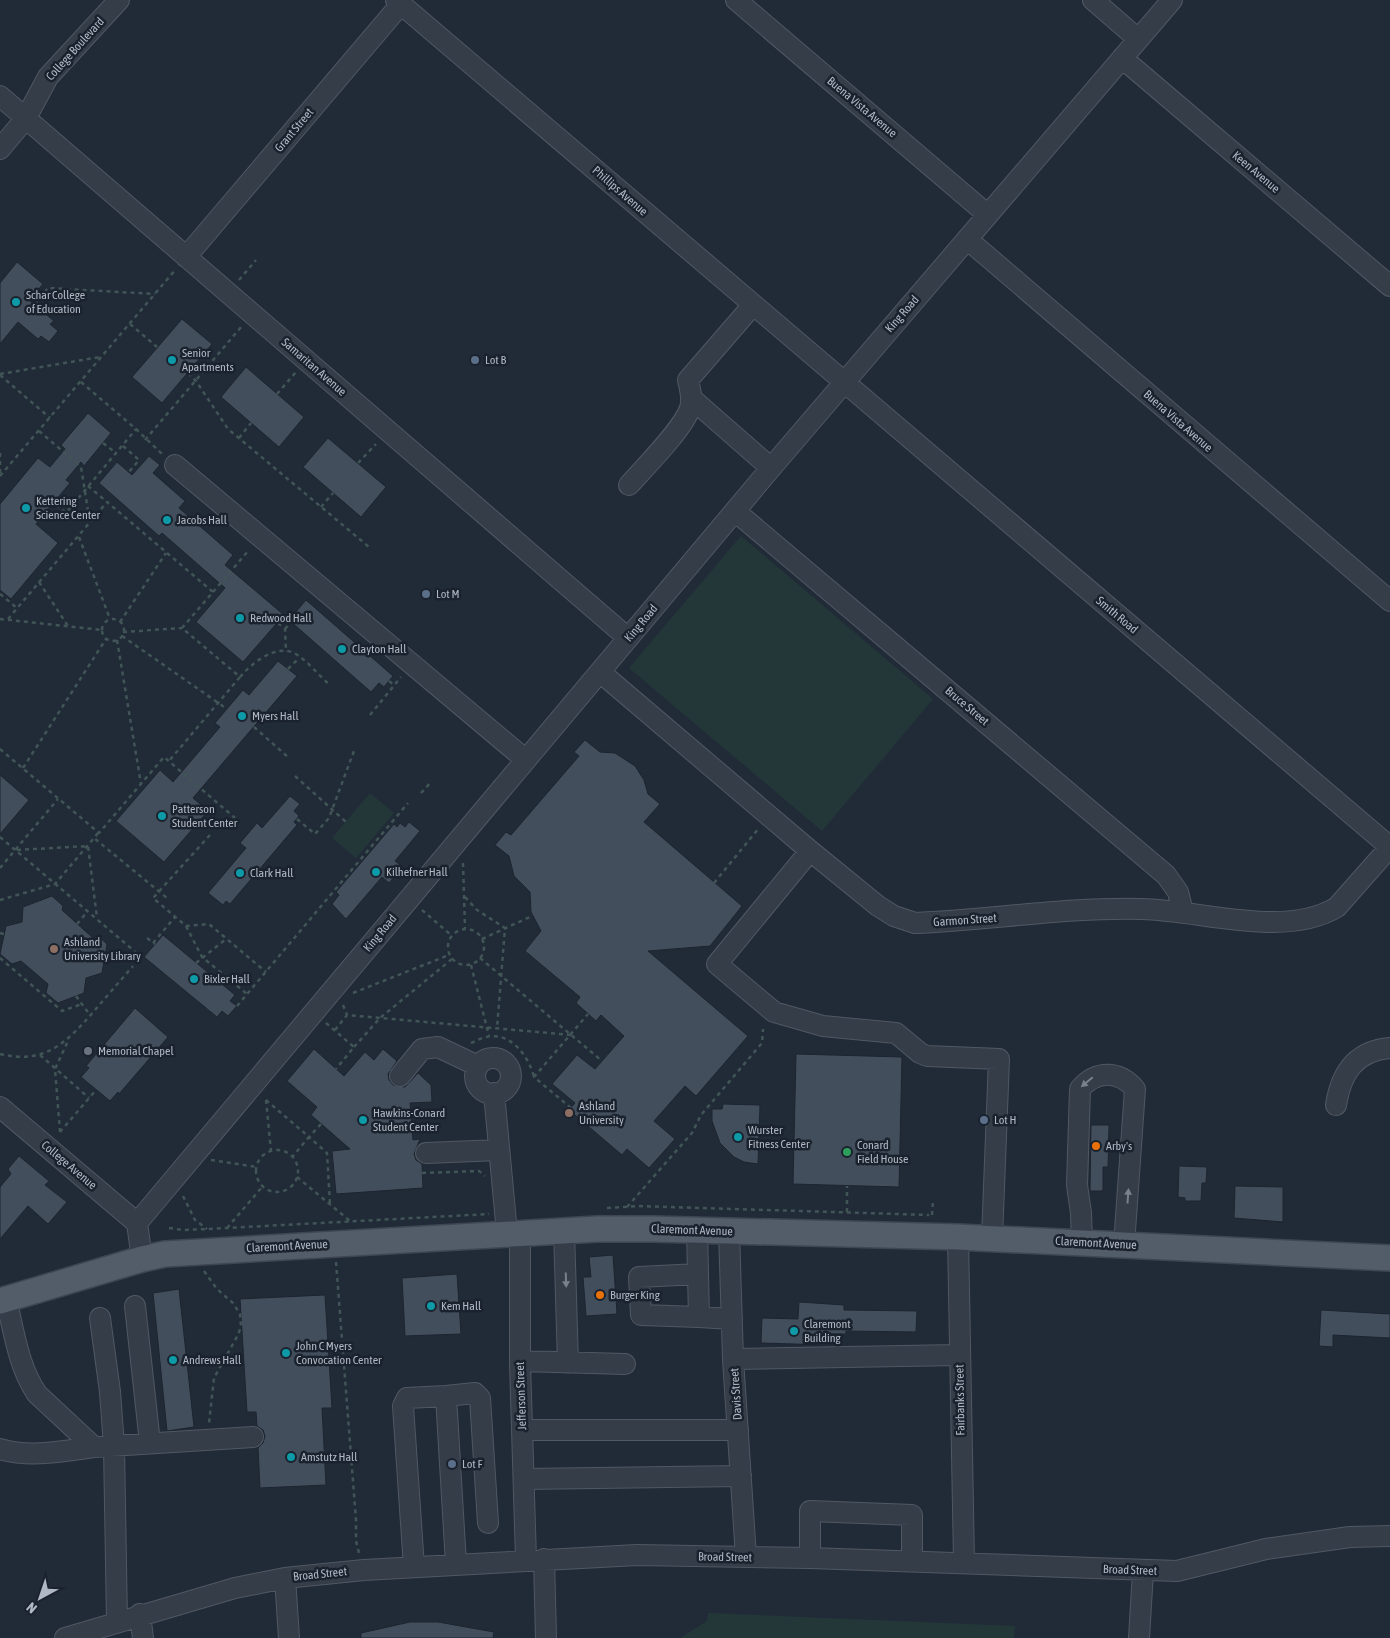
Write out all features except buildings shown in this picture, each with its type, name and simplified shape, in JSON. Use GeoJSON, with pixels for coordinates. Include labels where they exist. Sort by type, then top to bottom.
{"type":"FeatureCollection","features":[{"type":"Feature","properties":{"kind":"main road","name":"Claremont Avenue"},"geometry":{"type":"LineString","coordinates":[[3,1300],[142,1258],[190,1251],[564,1231],[698,1230],[992,1238],[1390,1258]]}},
{"type":"Feature","properties":{"kind":"street","name":"College Boulevard"},"geometry":{"type":"LineString","coordinates":[[0,149],[26,118],[48,77],[119,0]]}},
{"type":"Feature","properties":{"kind":"street","name":"Buena Vista Avenue"},"geometry":{"type":"LineString","coordinates":[[736,0],[988,215]]}},
{"type":"Feature","properties":{"kind":"street"},"geometry":{"type":"LineString","coordinates":[[1093,0],[1138,39]]}},
{"type":"Feature","properties":{"kind":"street","name":"King Road"},"geometry":{"type":"LineString","coordinates":[[137,1224],[771,468],[1172,0]]}},
{"type":"Feature","properties":{"kind":"street","name":"Grant Street"},"geometry":{"type":"LineString","coordinates":[[186,257],[399,2]]}},
{"type":"Feature","properties":{"kind":"street","name":"Phillips Avenue"},"geometry":{"type":"LineString","coordinates":[[399,2],[844,382]]}},
{"type":"Feature","properties":{"kind":"street","name":"Keen Avenue"},"geometry":{"type":"LineString","coordinates":[[1122,58],[1390,286]]}},
{"type":"Feature","properties":{"kind":"street","name":"Samaritan Avenue"},"geometry":{"type":"LineString","coordinates":[[0,96],[628,638]]}},
{"type":"Feature","properties":{"kind":"street","name":"Buena Vista Avenue"},"geometry":{"type":"LineString","coordinates":[[967,239],[1390,601]]}},
{"type":"Feature","properties":{"kind":"street"},"geometry":{"type":"LineString","coordinates":[[629,485],[677,429],[690,409],[692,398],[688,380],[753,306]]}},
{"type":"Feature","properties":{"kind":"street","name":"Smith Road"},"geometry":{"type":"LineString","coordinates":[[844,382],[1390,847]]}},
{"type":"Feature","properties":{"kind":"street"},"geometry":{"type":"LineString","coordinates":[[692,398],[771,468]]}},
{"type":"Feature","properties":{"kind":"street"},"geometry":{"type":"LineString","coordinates":[[175,465],[526,760]]}},
{"type":"Feature","properties":{"kind":"street","name":"Bruce Street"},"geometry":{"type":"LineString","coordinates":[[735,511],[1166,875],[1178,892],[1183,912]]}},
{"type":"Feature","properties":{"kind":"street","name":"Garmon Street"},"geometry":{"type":"LineString","coordinates":[[600,672],[810,851],[878,906],[894,916],[914,923],[1143,908],[1260,921],[1296,920],[1327,913],[1348,896],[1390,847]]}},
{"type":"Feature","properties":{"kind":"street"},"geometry":{"type":"LineString","coordinates":[[810,851],[717,964],[774,1012],[823,1026],[896,1032],[920,1053],[927,1056],[999,1059],[992,1238]]}},
{"type":"Feature","properties":{"kind":"street"},"geometry":{"type":"LineString","coordinates":[[400,1076],[422,1048],[438,1047],[478,1066]]}},
{"type":"Feature","properties":{"kind":"street"},"geometry":{"type":"LineString","coordinates":[[1336,1105],[1339,1086],[1353,1065],[1366,1053],[1375,1049],[1390,1048]]}},
{"type":"Feature","properties":{"kind":"street"},"geometry":{"type":"LineString","coordinates":[[493,1058],[504,1061],[511,1071],[510,1082],[502,1091],[494,1093],[485,1092],[477,1083],[476,1072],[478,1066],[482,1061],[493,1058]]}},
{"type":"Feature","properties":{"kind":"street"},"geometry":{"type":"LineString","coordinates":[[1082,1242],[1081,1213],[1077,1185],[1080,1089],[1094,1077],[1104,1074],[1118,1075],[1126,1079],[1135,1089],[1124,1245]]}},
{"type":"Feature","properties":{"kind":"street","name":"Jefferson Street"},"geometry":{"type":"LineString","coordinates":[[494,1093],[499,1150],[514,1233],[525,1479],[546,1638]]}},
{"type":"Feature","properties":{"kind":"street","name":"College Avenue"},"geometry":{"type":"LineString","coordinates":[[0,1106],[137,1224]]}},
{"type":"Feature","properties":{"kind":"street"},"geometry":{"type":"LineString","coordinates":[[424,1163],[499,1150]]}},
{"type":"Feature","properties":{"kind":"street"},"geometry":{"type":"LineString","coordinates":[[137,1224],[142,1258]]}},
{"type":"Feature","properties":{"kind":"street"},"geometry":{"type":"LineString","coordinates":[[698,1230],[699,1317]]}},
{"type":"Feature","properties":{"kind":"street"},"geometry":{"type":"LineString","coordinates":[[564,1231],[568,1363]]}},
{"type":"Feature","properties":{"kind":"street","name":"Davis Street"},"geometry":{"type":"LineString","coordinates":[[729,1231],[733,1359],[746,1557]]}},
{"type":"Feature","properties":{"kind":"street","name":"Fairbanks Street"},"geometry":{"type":"LineString","coordinates":[[958,1237],[958,1355],[964,1562]]}},
{"type":"Feature","properties":{"kind":"street"},"geometry":{"type":"LineString","coordinates":[[698,1274],[639,1278],[641,1315],[732,1319]]}},
{"type":"Feature","properties":{"kind":"street"},"geometry":{"type":"LineString","coordinates":[[3,1300],[24,1372],[37,1394],[104,1446]]}},
{"type":"Feature","properties":{"kind":"street"},"geometry":{"type":"LineString","coordinates":[[135,1306],[150,1442]]}},
{"type":"Feature","properties":{"kind":"street"},"geometry":{"type":"LineString","coordinates":[[100,1318],[110,1392],[104,1446],[117,1622]]}},
{"type":"Feature","properties":{"kind":"street"},"geometry":{"type":"LineString","coordinates":[[733,1359],[958,1355]]}},
{"type":"Feature","properties":{"kind":"street"},"geometry":{"type":"LineString","coordinates":[[520,1361],[625,1364]]}},
{"type":"Feature","properties":{"kind":"street"},"geometry":{"type":"LineString","coordinates":[[414,1567],[403,1406],[407,1398],[476,1394],[480,1398],[488,1523]]}},
{"type":"Feature","properties":{"kind":"street"},"geometry":{"type":"LineString","coordinates":[[446,1396],[456,1564]]}},
{"type":"Feature","properties":{"kind":"street"},"geometry":{"type":"LineString","coordinates":[[522,1430],[738,1430]]}},
{"type":"Feature","properties":{"kind":"street"},"geometry":{"type":"LineString","coordinates":[[0,1449],[35,1453],[150,1442],[253,1436]]}},
{"type":"Feature","properties":{"kind":"street"},"geometry":{"type":"LineString","coordinates":[[525,1479],[741,1476]]}},
{"type":"Feature","properties":{"kind":"street"},"geometry":{"type":"LineString","coordinates":[[810,1558],[810,1511],[912,1515],[912,1561]]}},
{"type":"Feature","properties":{"kind":"street","name":"Broad Street"},"geometry":{"type":"LineString","coordinates":[[65,1638],[140,1614],[235,1588],[285,1578],[364,1570],[535,1559],[636,1555],[964,1562],[1177,1571],[1197,1568],[1266,1549],[1304,1543],[1390,1536]]}},
{"type":"Feature","properties":{"kind":"street"},"geometry":{"type":"LineString","coordinates":[[1139,1638],[1143,1571]]}},
{"type":"Feature","properties":{"kind":"street"},"geometry":{"type":"LineString","coordinates":[[285,1578],[289,1638]]}},
{"type":"Feature","properties":{"kind":"street"},"geometry":{"type":"LineString","coordinates":[[140,1614],[143,1638]]}},
{"type":"Feature","properties":{"kind":"path"},"geometry":{"type":"LineString","coordinates":[[0,476],[186,257]]}},
{"type":"Feature","properties":{"kind":"path"},"geometry":{"type":"LineString","coordinates":[[235,285],[256,260]]}},
{"type":"Feature","properties":{"kind":"path"},"geometry":{"type":"LineString","coordinates":[[35,304],[48,288],[155,294]]}},
{"type":"Feature","properties":{"kind":"path"},"geometry":{"type":"LineString","coordinates":[[145,440],[252,314]]}},
{"type":"Feature","properties":{"kind":"path"},"geometry":{"type":"LineString","coordinates":[[130,324],[157,347]]}},
{"type":"Feature","properties":{"kind":"path"},"geometry":{"type":"LineString","coordinates":[[0,374],[102,357]]}},
{"type":"Feature","properties":{"kind":"path"},"geometry":{"type":"LineString","coordinates":[[277,394],[306,360]]}},
{"type":"Feature","properties":{"kind":"path"},"geometry":{"type":"LineString","coordinates":[[188,373],[196,381],[228,429],[369,547]]}},
{"type":"Feature","properties":{"kind":"path"},"geometry":{"type":"LineString","coordinates":[[0,374],[50,418]]}},
{"type":"Feature","properties":{"kind":"path"},"geometry":{"type":"LineString","coordinates":[[81,382],[175,465]]}},
{"type":"Feature","properties":{"kind":"path"},"geometry":{"type":"LineString","coordinates":[[239,438],[251,423]]}},
{"type":"Feature","properties":{"kind":"path"},"geometry":{"type":"LineString","coordinates":[[56,505],[66,513],[136,429]]}},
{"type":"Feature","properties":{"kind":"path"},"geometry":{"type":"LineString","coordinates":[[358,463],[387,430]]}},
{"type":"Feature","properties":{"kind":"path"},"geometry":{"type":"LineString","coordinates":[[39,431],[81,467],[90,523]]}},
{"type":"Feature","properties":{"kind":"path"},"geometry":{"type":"LineString","coordinates":[[103,443],[116,454]]}},
{"type":"Feature","properties":{"kind":"path"},"geometry":{"type":"LineString","coordinates":[[122,446],[139,460],[129,472]]}},
{"type":"Feature","properties":{"kind":"path"},"geometry":{"type":"LineString","coordinates":[[0,453],[0,476]]}},
{"type":"Feature","properties":{"kind":"path"},"geometry":{"type":"LineString","coordinates":[[88,486],[213,592]]}},
{"type":"Feature","properties":{"kind":"path"},"geometry":{"type":"LineString","coordinates":[[321,507],[333,493]]}},
{"type":"Feature","properties":{"kind":"path"},"geometry":{"type":"LineString","coordinates":[[8,619],[107,502]]}},
{"type":"Feature","properties":{"kind":"path"},"geometry":{"type":"LineString","coordinates":[[79,536],[110,619]]}},
{"type":"Feature","properties":{"kind":"path"},"geometry":{"type":"LineString","coordinates":[[117,640],[123,634],[182,628],[260,537]]}},
{"type":"Feature","properties":{"kind":"path"},"geometry":{"type":"LineString","coordinates":[[166,552],[120,622],[123,634],[227,709]]}},
{"type":"Feature","properties":{"kind":"path"},"geometry":{"type":"LineString","coordinates":[[40,582],[68,626]]}},
{"type":"Feature","properties":{"kind":"path"},"geometry":{"type":"LineString","coordinates":[[0,594],[17,608]]}},
{"type":"Feature","properties":{"kind":"path"},"geometry":{"type":"LineString","coordinates":[[0,619],[102,630]]}},
{"type":"Feature","properties":{"kind":"path"},"geometry":{"type":"LineString","coordinates":[[110,619],[120,622]]}},
{"type":"Feature","properties":{"kind":"path"},"geometry":{"type":"LineString","coordinates":[[106,639],[102,630],[104,623],[110,619]]}},
{"type":"Feature","properties":{"kind":"path"},"geometry":{"type":"LineString","coordinates":[[278,622],[285,629],[286,652]]}},
{"type":"Feature","properties":{"kind":"path"},"geometry":{"type":"LineString","coordinates":[[285,629],[291,622]]}},
{"type":"Feature","properties":{"kind":"path"},"geometry":{"type":"LineString","coordinates":[[182,628],[240,678]]}},
{"type":"Feature","properties":{"kind":"path"},"geometry":{"type":"LineString","coordinates":[[106,639],[117,640]]}},
{"type":"Feature","properties":{"kind":"path"},"geometry":{"type":"LineString","coordinates":[[23,768],[106,639]]}},
{"type":"Feature","properties":{"kind":"path"},"geometry":{"type":"LineString","coordinates":[[117,640],[141,784]]}},
{"type":"Feature","properties":{"kind":"path"},"geometry":{"type":"LineString","coordinates":[[169,761],[253,664],[275,653],[286,652],[299,658],[329,684]]}},
{"type":"Feature","properties":{"kind":"path"},"geometry":{"type":"LineString","coordinates":[[288,669],[299,658]]}},
{"type":"Feature","properties":{"kind":"path"},"geometry":{"type":"LineString","coordinates":[[370,715],[412,664]]}},
{"type":"Feature","properties":{"kind":"path"},"geometry":{"type":"LineString","coordinates":[[389,681],[394,685]]}},
{"type":"Feature","properties":{"kind":"path"},"geometry":{"type":"LineString","coordinates":[[254,727],[289,758]]}},
{"type":"Feature","properties":{"kind":"path"},"geometry":{"type":"LineString","coordinates":[[0,749],[99,833]]}},
{"type":"Feature","properties":{"kind":"path"},"geometry":{"type":"LineString","coordinates":[[297,819],[315,834],[329,818],[354,751]]}},
{"type":"Feature","properties":{"kind":"path"},"geometry":{"type":"LineString","coordinates":[[0,900],[55,884],[164,757],[235,818]]}},
{"type":"Feature","properties":{"kind":"path"},"geometry":{"type":"LineString","coordinates":[[295,776],[346,822]]}},
{"type":"Feature","properties":{"kind":"path"},"geometry":{"type":"LineString","coordinates":[[421,793],[432,781]]}},
{"type":"Feature","properties":{"kind":"path"},"geometry":{"type":"LineString","coordinates":[[0,868],[58,799]]}},
{"type":"Feature","properties":{"kind":"path"},"geometry":{"type":"LineString","coordinates":[[236,1006],[408,803]]}},
{"type":"Feature","properties":{"kind":"path"},"geometry":{"type":"LineString","coordinates":[[714,883],[763,824]]}},
{"type":"Feature","properties":{"kind":"path"},"geometry":{"type":"LineString","coordinates":[[210,835],[153,898],[186,926],[202,957],[246,994]]}},
{"type":"Feature","properties":{"kind":"path"},"geometry":{"type":"LineString","coordinates":[[0,838],[139,955]]}},
{"type":"Feature","properties":{"kind":"path"},"geometry":{"type":"LineString","coordinates":[[94,838],[168,898]]}},
{"type":"Feature","properties":{"kind":"path"},"geometry":{"type":"LineString","coordinates":[[15,850],[88,846]]}},
{"type":"Feature","properties":{"kind":"path"},"geometry":{"type":"LineString","coordinates":[[88,846],[97,919]]}},
{"type":"Feature","properties":{"kind":"path"},"geometry":{"type":"LineString","coordinates":[[463,860],[466,928]]}},
{"type":"Feature","properties":{"kind":"path"},"geometry":{"type":"LineString","coordinates":[[464,897],[477,910],[505,928]]}},
{"type":"Feature","properties":{"kind":"path"},"geometry":{"type":"LineString","coordinates":[[417,906],[451,935]]}},
{"type":"Feature","properties":{"kind":"path"},"geometry":{"type":"LineString","coordinates":[[77,924],[87,911]]}},
{"type":"Feature","properties":{"kind":"path"},"geometry":{"type":"LineString","coordinates":[[482,939],[532,916]]}},
{"type":"Feature","properties":{"kind":"path"},"geometry":{"type":"LineString","coordinates":[[147,938],[154,943],[175,917]]}},
{"type":"Feature","properties":{"kind":"path"},"geometry":{"type":"LineString","coordinates":[[186,926],[209,924],[266,972]]}},
{"type":"Feature","properties":{"kind":"path"},"geometry":{"type":"LineString","coordinates":[[466,928],[474,930],[482,939],[484,951],[480,958],[471,964],[459,964],[452,959],[447,946],[451,935],[466,928]]}},
{"type":"Feature","properties":{"kind":"path"},"geometry":{"type":"LineString","coordinates":[[497,1028],[505,928]]}},
{"type":"Feature","properties":{"kind":"path"},"geometry":{"type":"LineString","coordinates":[[0,933],[4,934]]}},
{"type":"Feature","properties":{"kind":"path"},"geometry":{"type":"LineString","coordinates":[[196,963],[227,939]]}},
{"type":"Feature","properties":{"kind":"path"},"geometry":{"type":"LineString","coordinates":[[346,996],[449,955]]}},
{"type":"Feature","properties":{"kind":"path"},"geometry":{"type":"LineString","coordinates":[[0,958],[62,1011],[82,1004]]}},
{"type":"Feature","properties":{"kind":"path"},"geometry":{"type":"LineString","coordinates":[[480,958],[602,1061]]}},
{"type":"Feature","properties":{"kind":"path"},"geometry":{"type":"LineString","coordinates":[[336,1069],[380,1018],[452,959]]}},
{"type":"Feature","properties":{"kind":"path"},"geometry":{"type":"LineString","coordinates":[[471,964],[489,1036]]}},
{"type":"Feature","properties":{"kind":"path"},"geometry":{"type":"LineString","coordinates":[[0,1054],[28,1057],[40,1055],[60,1046],[91,1015],[133,966]]}},
{"type":"Feature","properties":{"kind":"path"},"geometry":{"type":"LineString","coordinates":[[76,996],[91,1015]]}},
{"type":"Feature","properties":{"kind":"path"},"geometry":{"type":"LineString","coordinates":[[534,1077],[588,1014]]}},
{"type":"Feature","properties":{"kind":"path"},"geometry":{"type":"LineString","coordinates":[[335,1030],[347,1015],[571,1034]]}},
{"type":"Feature","properties":{"kind":"path"},"geometry":{"type":"LineString","coordinates":[[321,1019],[354,1047]]}},
{"type":"Feature","properties":{"kind":"path"},"geometry":{"type":"LineString","coordinates":[[427,1022],[433,1027]]}},
{"type":"Feature","properties":{"kind":"path"},"geometry":{"type":"LineString","coordinates":[[627,1207],[692,1133],[700,1115],[762,1043],[763,1029]]}},
{"type":"Feature","properties":{"kind":"path"},"geometry":{"type":"LineString","coordinates":[[463,1045],[489,1036],[506,1040],[526,1056],[534,1077],[571,1108]]}},
{"type":"Feature","properties":{"kind":"path"},"geometry":{"type":"LineString","coordinates":[[68,1039],[55,1069],[60,1132],[96,1090]]}},
{"type":"Feature","properties":{"kind":"path"},"geometry":{"type":"LineString","coordinates":[[40,1055],[89,1098]]}},
{"type":"Feature","properties":{"kind":"path"},"geometry":{"type":"LineString","coordinates":[[271,1151],[266,1100],[327,1153],[330,1204]]}},
{"type":"Feature","properties":{"kind":"path"},"geometry":{"type":"LineString","coordinates":[[293,1156],[321,1124]]}},
{"type":"Feature","properties":{"kind":"path"},"geometry":{"type":"LineString","coordinates":[[271,1151],[283,1151],[293,1156],[298,1170],[294,1184],[283,1191],[269,1190],[263,1186],[257,1174],[257,1167],[262,1157],[271,1151]]}},
{"type":"Feature","properties":{"kind":"path"},"geometry":{"type":"LineString","coordinates":[[203,1159],[257,1167]]}},
{"type":"Feature","properties":{"kind":"path"},"geometry":{"type":"LineString","coordinates":[[424,1163],[479,1172],[487,1178]]}},
{"type":"Feature","properties":{"kind":"path"},"geometry":{"type":"LineString","coordinates":[[297,1177],[350,1221]]}},
{"type":"Feature","properties":{"kind":"path"},"geometry":{"type":"LineString","coordinates":[[228,1228],[263,1186]]}},
{"type":"Feature","properties":{"kind":"path"},"geometry":{"type":"LineString","coordinates":[[847,1186],[847,1212]]}},
{"type":"Feature","properties":{"kind":"path"},"geometry":{"type":"LineString","coordinates":[[181,1190],[188,1210],[195,1220],[208,1229]]}},
{"type":"Feature","properties":{"kind":"path"},"geometry":{"type":"LineString","coordinates":[[932,1202],[932,1215]]}},
{"type":"Feature","properties":{"kind":"path"},"geometry":{"type":"LineString","coordinates":[[486,1214],[490,1207]]}},
{"type":"Feature","properties":{"kind":"path"},"geometry":{"type":"LineString","coordinates":[[335,1243],[356,1541],[364,1570]]}},
{"type":"Feature","properties":{"kind":"path"},"geometry":{"type":"LineString","coordinates":[[203,1270],[217,1289],[233,1303],[240,1314],[241,1326],[214,1378],[210,1393],[208,1439]]}},
{"type":"Feature","properties":{"kind":"green space"},"geometry":{"type":"Polygon","coordinates":[[[741,536],[933,699],[822,831],[629,668],[741,536]]]}},
{"type":"Feature","properties":{"kind":"green space"},"geometry":{"type":"Polygon","coordinates":[[[370,793],[394,813],[356,858],[332,838],[370,793]]]}},
{"type":"Feature","properties":{"kind":"green space"},"geometry":{"type":"Polygon","coordinates":[[[708,1613],[1015,1626],[1014,1638],[680,1638],[707,1621],[708,1613]]]}},
{"type":"Feature","properties":{"kind":"place","name":"Schar College of Education"},"geometry":{"type":"Point","coordinates":[16,302]}},
{"type":"Feature","properties":{"kind":"place","name":"Senior Apartments"},"geometry":{"type":"Point","coordinates":[172,360]}},
{"type":"Feature","properties":{"kind":"place","name":"Lot B"},"geometry":{"type":"Point","coordinates":[475,360]}},
{"type":"Feature","properties":{"kind":"place","name":"Kettering Science Center"},"geometry":{"type":"Point","coordinates":[26,508]}},
{"type":"Feature","properties":{"kind":"place","name":"Jacobs Hall"},"geometry":{"type":"Point","coordinates":[167,520]}},
{"type":"Feature","properties":{"kind":"place","name":"Lot M"},"geometry":{"type":"Point","coordinates":[426,594]}},
{"type":"Feature","properties":{"kind":"place","name":"Redwood Hall"},"geometry":{"type":"Point","coordinates":[240,618]}},
{"type":"Feature","properties":{"kind":"place","name":"Clayton Hall"},"geometry":{"type":"Point","coordinates":[342,649]}},
{"type":"Feature","properties":{"kind":"place","name":"Myers Hall"},"geometry":{"type":"Point","coordinates":[242,716]}},
{"type":"Feature","properties":{"kind":"place","name":"Patterson Student Center"},"geometry":{"type":"Point","coordinates":[162,816]}},
{"type":"Feature","properties":{"kind":"place","name":"Kilhefner Hall"},"geometry":{"type":"Point","coordinates":[376,872]}},
{"type":"Feature","properties":{"kind":"place","name":"Clark Hall"},"geometry":{"type":"Point","coordinates":[240,873]}},
{"type":"Feature","properties":{"kind":"place","name":"Ashland University Library"},"geometry":{"type":"Point","coordinates":[54,949]}},
{"type":"Feature","properties":{"kind":"place","name":"Bixler Hall"},"geometry":{"type":"Point","coordinates":[194,979]}},
{"type":"Feature","properties":{"kind":"place","name":"Memorial Chapel"},"geometry":{"type":"Point","coordinates":[88,1051]}},
{"type":"Feature","properties":{"kind":"place","name":"Ashland University"},"geometry":{"type":"Point","coordinates":[569,1113]}},
{"type":"Feature","properties":{"kind":"place","name":"Hawkins-Conard Student Center"},"geometry":{"type":"Point","coordinates":[363,1120]}},
{"type":"Feature","properties":{"kind":"place","name":"Lot H"},"geometry":{"type":"Point","coordinates":[984,1120]}},
{"type":"Feature","properties":{"kind":"place","name":"Wurster Fitness Center"},"geometry":{"type":"Point","coordinates":[738,1137]}},
{"type":"Feature","properties":{"kind":"place","name":"Arby's"},"geometry":{"type":"Point","coordinates":[1096,1146]}},
{"type":"Feature","properties":{"kind":"place","name":"Conard Field House"},"geometry":{"type":"Point","coordinates":[847,1152]}},
{"type":"Feature","properties":{"kind":"place","name":"Burger King"},"geometry":{"type":"Point","coordinates":[600,1295]}},
{"type":"Feature","properties":{"kind":"place","name":"Kem Hall"},"geometry":{"type":"Point","coordinates":[431,1306]}},
{"type":"Feature","properties":{"kind":"place","name":"Claremont Building"},"geometry":{"type":"Point","coordinates":[794,1331]}},
{"type":"Feature","properties":{"kind":"place","name":"John C Myers Convocation Center"},"geometry":{"type":"Point","coordinates":[286,1353]}},
{"type":"Feature","properties":{"kind":"place","name":"Andrews Hall"},"geometry":{"type":"Point","coordinates":[173,1360]}},
{"type":"Feature","properties":{"kind":"place","name":"Amstutz Hall"},"geometry":{"type":"Point","coordinates":[291,1457]}},
{"type":"Feature","properties":{"kind":"place","name":"Lot F"},"geometry":{"type":"Point","coordinates":[452,1464]}}]}
